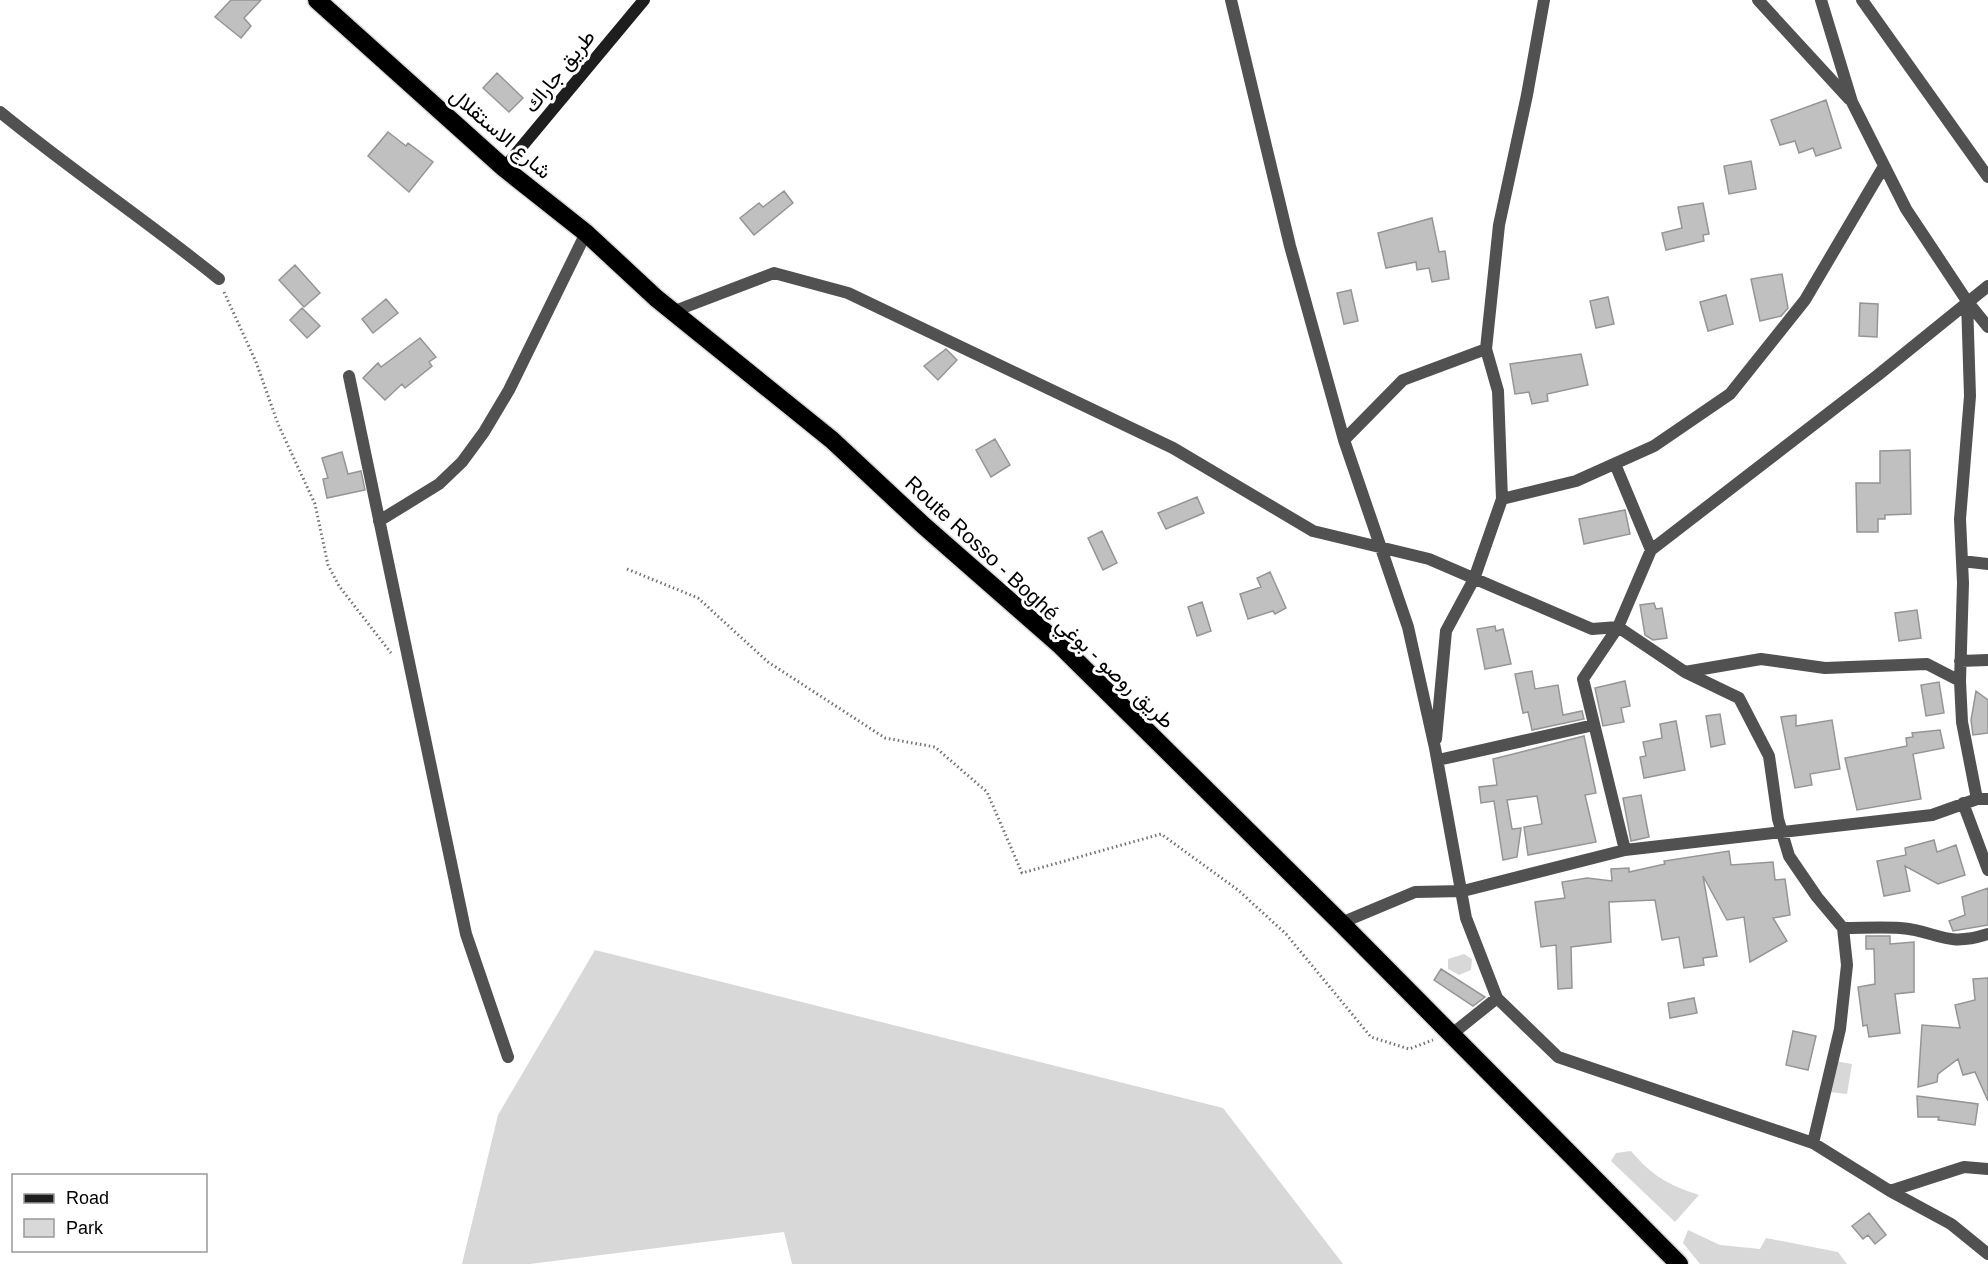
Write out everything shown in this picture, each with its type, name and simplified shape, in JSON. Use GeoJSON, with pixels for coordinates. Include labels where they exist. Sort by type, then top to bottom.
{"type":"FeatureCollection","features":[{"type":"Feature","properties":{"kind":"highway","name":"شارع الاستقلال"},"geometry":{"type":"LineString","coordinates":[[317,0],[504,168],[586,233],[656,298]]}},
{"type":"Feature","properties":{"kind":"highway","name":"Route Rosso - Boghé طريق روصو - بوغي"},"geometry":{"type":"LineString","coordinates":[[656,298],[832,440],[923,525],[1061,646],[1341,923],[1679,1264]]}},
{"type":"Feature","properties":{"kind":"street","name":"طريق جاراك"},"geometry":{"type":"LineString","coordinates":[[504,168],[644,0]]}},
{"type":"Feature","properties":{"kind":"street"},"geometry":{"type":"LineString","coordinates":[[1231,0],[1290,246],[1344,440],[1408,627],[1436,754],[1463,891],[1466,918],[1497,998],[1558,1057],[1813,1143],[1890,1191],[1951,1224],[1988,1254]]}},
{"type":"Feature","properties":{"kind":"street"},"geometry":{"type":"LineString","coordinates":[[1436,754],[1446,631],[1474,579],[1502,499],[1498,391],[1486,349],[1499,225],[1527,95],[1544,0]]}},
{"type":"Feature","properties":{"kind":"street"},"geometry":{"type":"LineString","coordinates":[[1758,0],[1852,102]]}},
{"type":"Feature","properties":{"kind":"street"},"geometry":{"type":"LineString","coordinates":[[1821,0],[1852,102],[1884,166],[1906,209],[1967,301],[1988,327]]}},
{"type":"Feature","properties":{"kind":"street"},"geometry":{"type":"LineString","coordinates":[[1862,0],[1988,177]]}},
{"type":"Feature","properties":{"kind":"street"},"geometry":{"type":"LineString","coordinates":[[0,112],[46,150],[149,223],[219,279]]}},
{"type":"Feature","properties":{"kind":"street"},"geometry":{"type":"LineString","coordinates":[[1502,499],[1576,481],[1615,464],[1654,446],[1730,394],[1805,300],[1884,166]]}},
{"type":"Feature","properties":{"kind":"street"},"geometry":{"type":"LineString","coordinates":[[379,520],[439,484],[462,462],[484,432],[509,390],[586,233]]}},
{"type":"Feature","properties":{"kind":"street"},"geometry":{"type":"LineString","coordinates":[[672,312],[774,273],[848,293],[1173,448],[1313,531],[1429,559],[1592,629],[1618,627],[1686,672],[1739,698],[1769,756],[1778,819],[1789,856],[1817,897],[1843,928],[1847,965],[1840,1029],[1813,1143]]}},
{"type":"Feature","properties":{"kind":"street"},"geometry":{"type":"LineString","coordinates":[[1624,850],[1583,679],[1618,627],[1651,550],[1878,375],[1988,286]]}},
{"type":"Feature","properties":{"kind":"street"},"geometry":{"type":"LineString","coordinates":[[1341,923],[1415,892],[1463,891],[1624,850],[1932,815],[1963,803],[1982,799],[1962,722],[1960,681],[1962,561],[1960,519],[1970,396],[1967,301]]}},
{"type":"Feature","properties":{"kind":"street"},"geometry":{"type":"LineString","coordinates":[[1344,440],[1404,380],[1486,349]]}},
{"type":"Feature","properties":{"kind":"street"},"geometry":{"type":"LineString","coordinates":[[350,376],[466,934],[508,1057]]}},
{"type":"Feature","properties":{"kind":"street"},"geometry":{"type":"LineString","coordinates":[[1615,464],[1651,550]]}},
{"type":"Feature","properties":{"kind":"street"},"geometry":{"type":"LineString","coordinates":[[1962,561],[1988,564]]}},
{"type":"Feature","properties":{"kind":"street"},"geometry":{"type":"LineString","coordinates":[[1686,672],[1761,659],[1826,668],[1927,664],[1960,681]]}},
{"type":"Feature","properties":{"kind":"street"},"geometry":{"type":"LineString","coordinates":[[1960,661],[1988,660]]}},
{"type":"Feature","properties":{"kind":"street"},"geometry":{"type":"LineString","coordinates":[[1436,754],[1594,725]]}},
{"type":"Feature","properties":{"kind":"street"},"geometry":{"type":"LineString","coordinates":[[1963,803],[1988,870]]}},
{"type":"Feature","properties":{"kind":"street"},"geometry":{"type":"LineString","coordinates":[[1843,928],[1902,928],[1944,940],[1967,940],[1988,934]]}},
{"type":"Feature","properties":{"kind":"street"},"geometry":{"type":"LineString","coordinates":[[1452,1034],[1497,998]]}},
{"type":"Feature","properties":{"kind":"street"},"geometry":{"type":"LineString","coordinates":[[1890,1191],[1964,1167],[1988,1168]]}},
{"type":"Feature","properties":{"kind":"path"},"geometry":{"type":"LineString","coordinates":[[219,279],[256,362],[278,424],[315,504],[328,565],[339,586],[412,680]]}},
{"type":"Feature","properties":{"kind":"path"},"geometry":{"type":"LineString","coordinates":[[627,569],[698,598],[768,662],[885,738],[935,747],[987,792],[1022,873],[1161,834],[1238,890],[1286,934],[1371,1037],[1409,1049],[1452,1034]]}},
{"type":"Feature","properties":{"kind":"green space"},"geometry":{"type":"Polygon","coordinates":[[[595,950],[1223,1108],[1343,1264],[792,1264],[784,1232],[530,1264],[462,1264],[498,1115],[595,950]]]}},
{"type":"Feature","properties":{"kind":"green space"},"geometry":{"type":"Polygon","coordinates":[[[1464,954],[1472,959],[1471,970],[1459,975],[1448,969],[1448,959],[1464,954]]]}},
{"type":"Feature","properties":{"kind":"green space"},"geometry":{"type":"Polygon","coordinates":[[[1835,1061],[1852,1064],[1847,1094],[1830,1092],[1835,1061]]]}},
{"type":"Feature","properties":{"kind":"green space"},"geometry":{"type":"Polygon","coordinates":[[[1631,1151],[1646,1167],[1661,1178],[1699,1195],[1675,1222],[1611,1161],[1616,1153],[1631,1151]]]}},
{"type":"Feature","properties":{"kind":"green space"},"geometry":{"type":"Polygon","coordinates":[[[1688,1230],[1720,1245],[1760,1249],[1766,1238],[1838,1252],[1847,1264],[1700,1264],[1683,1243],[1688,1230]]]}},
{"type":"Feature","properties":{"kind":"building"},"geometry":{"type":"Polygon","coordinates":[[[231,0],[261,0],[244,18],[251,26],[241,38],[215,17],[231,0]]]}},
{"type":"Feature","properties":{"kind":"building"},"geometry":{"type":"Polygon","coordinates":[[[497,73],[523,98],[509,112],[483,88],[497,73]]]}},
{"type":"Feature","properties":{"kind":"building"},"geometry":{"type":"Polygon","coordinates":[[[1826,100],[1841,148],[1816,156],[1813,148],[1799,153],[1795,141],[1780,145],[1771,120],[1826,100]]]}},
{"type":"Feature","properties":{"kind":"building"},"geometry":{"type":"Polygon","coordinates":[[[388,132],[406,146],[408,143],[433,162],[409,192],[368,156],[388,132]]]}},
{"type":"Feature","properties":{"kind":"building"},"geometry":{"type":"Polygon","coordinates":[[[1751,161],[1756,189],[1729,194],[1724,166],[1751,161]]]}},
{"type":"Feature","properties":{"kind":"building"},"geometry":{"type":"Polygon","coordinates":[[[784,191],[793,203],[754,235],[740,218],[759,203],[763,207],[784,191]]]}},
{"type":"Feature","properties":{"kind":"building"},"geometry":{"type":"Polygon","coordinates":[[[1703,203],[1709,234],[1703,235],[1704,241],[1666,250],[1662,233],[1682,228],[1678,207],[1703,203]]]}},
{"type":"Feature","properties":{"kind":"building"},"geometry":{"type":"Polygon","coordinates":[[[1432,218],[1439,252],[1445,251],[1449,279],[1432,282],[1429,268],[1417,270],[1416,262],[1386,268],[1378,233],[1432,218]]]}},
{"type":"Feature","properties":{"kind":"building"},"geometry":{"type":"Polygon","coordinates":[[[295,265],[320,293],[304,307],[279,280],[295,265]]]}},
{"type":"Feature","properties":{"kind":"building"},"geometry":{"type":"Polygon","coordinates":[[[1782,274],[1788,308],[1781,316],[1760,321],[1751,279],[1782,274]]]}},
{"type":"Feature","properties":{"kind":"building"},"geometry":{"type":"Polygon","coordinates":[[[1351,290],[1358,321],[1344,324],[1337,293],[1351,290]]]}},
{"type":"Feature","properties":{"kind":"building"},"geometry":{"type":"Polygon","coordinates":[[[1726,295],[1733,324],[1708,331],[1700,302],[1726,295]]]}},
{"type":"Feature","properties":{"kind":"building"},"geometry":{"type":"Polygon","coordinates":[[[1608,297],[1614,324],[1596,328],[1590,301],[1608,297]]]}},
{"type":"Feature","properties":{"kind":"building"},"geometry":{"type":"Polygon","coordinates":[[[386,299],[398,313],[373,333],[362,319],[386,299]]]}},
{"type":"Feature","properties":{"kind":"building"},"geometry":{"type":"Polygon","coordinates":[[[1860,303],[1878,304],[1877,337],[1859,336],[1860,303]]]}},
{"type":"Feature","properties":{"kind":"building"},"geometry":{"type":"Polygon","coordinates":[[[302,308],[320,326],[307,338],[290,320],[302,308]]]}},
{"type":"Feature","properties":{"kind":"building"},"geometry":{"type":"Polygon","coordinates":[[[420,338],[436,357],[429,362],[432,366],[405,388],[402,384],[385,400],[363,378],[378,363],[381,367],[420,338]]]}},
{"type":"Feature","properties":{"kind":"building"},"geometry":{"type":"Polygon","coordinates":[[[946,349],[957,360],[938,380],[924,366],[946,349]]]}},
{"type":"Feature","properties":{"kind":"building"},"geometry":{"type":"Polygon","coordinates":[[[1581,354],[1588,385],[1547,394],[1548,401],[1532,404],[1529,392],[1515,394],[1510,364],[1581,354]]]}},
{"type":"Feature","properties":{"kind":"building"},"geometry":{"type":"Polygon","coordinates":[[[995,439],[1010,465],[991,477],[976,450],[995,439]]]}},
{"type":"Feature","properties":{"kind":"building"},"geometry":{"type":"Polygon","coordinates":[[[1910,450],[1911,514],[1885,515],[1885,519],[1878,519],[1878,532],[1857,532],[1856,483],[1880,483],[1880,451],[1910,450]]]}},
{"type":"Feature","properties":{"kind":"building"},"geometry":{"type":"Polygon","coordinates":[[[342,452],[348,474],[361,471],[365,490],[327,498],[323,479],[328,478],[322,458],[342,452]]]}},
{"type":"Feature","properties":{"kind":"building"},"geometry":{"type":"Polygon","coordinates":[[[1197,497],[1204,513],[1166,529],[1158,513],[1197,497]]]}},
{"type":"Feature","properties":{"kind":"building"},"geometry":{"type":"Polygon","coordinates":[[[1625,510],[1630,534],[1584,544],[1579,519],[1625,510]]]}},
{"type":"Feature","properties":{"kind":"building"},"geometry":{"type":"Polygon","coordinates":[[[1102,531],[1117,563],[1103,570],[1088,538],[1102,531]]]}},
{"type":"Feature","properties":{"kind":"building"},"geometry":{"type":"Polygon","coordinates":[[[1270,572],[1286,608],[1275,614],[1273,611],[1248,619],[1240,594],[1261,587],[1257,578],[1270,572]]]}},
{"type":"Feature","properties":{"kind":"building"},"geometry":{"type":"Polygon","coordinates":[[[1202,602],[1211,631],[1197,636],[1188,607],[1202,602]]]}},
{"type":"Feature","properties":{"kind":"building"},"geometry":{"type":"Polygon","coordinates":[[[1654,603],[1656,609],[1662,608],[1667,638],[1653,640],[1645,635],[1640,605],[1654,603]]]}},
{"type":"Feature","properties":{"kind":"building"},"geometry":{"type":"Polygon","coordinates":[[[1917,610],[1921,638],[1899,641],[1895,613],[1917,610]]]}},
{"type":"Feature","properties":{"kind":"building"},"geometry":{"type":"Polygon","coordinates":[[[1495,626],[1496,631],[1503,629],[1511,664],[1485,669],[1477,629],[1495,626]]]}},
{"type":"Feature","properties":{"kind":"building"},"geometry":{"type":"Polygon","coordinates":[[[1532,671],[1535,689],[1558,685],[1563,715],[1582,711],[1584,719],[1532,730],[1528,712],[1523,713],[1515,674],[1532,671]]]}},
{"type":"Feature","properties":{"kind":"building"},"geometry":{"type":"Polygon","coordinates":[[[1625,681],[1630,706],[1621,708],[1624,722],[1603,726],[1595,688],[1625,681]]]}},
{"type":"Feature","properties":{"kind":"building"},"geometry":{"type":"Polygon","coordinates":[[[1939,682],[1944,713],[1926,716],[1921,685],[1939,682]]]}},
{"type":"Feature","properties":{"kind":"building"},"geometry":{"type":"Polygon","coordinates":[[[1976,691],[1988,700],[1988,733],[1973,735],[1971,720],[1976,691]]]}},
{"type":"Feature","properties":{"kind":"building"},"geometry":{"type":"Polygon","coordinates":[[[1720,714],[1725,744],[1711,747],[1706,716],[1720,714]]]}},
{"type":"Feature","properties":{"kind":"building"},"geometry":{"type":"Polygon","coordinates":[[[1796,715],[1796,726],[1832,720],[1840,769],[1810,774],[1812,785],[1795,788],[1781,717],[1796,715]]]}},
{"type":"Feature","properties":{"kind":"building"},"geometry":{"type":"Polygon","coordinates":[[[1676,721],[1685,770],[1644,778],[1640,757],[1646,756],[1643,742],[1662,738],[1660,724],[1676,721]]]}},
{"type":"Feature","properties":{"kind":"building"},"geometry":{"type":"Polygon","coordinates":[[[1940,730],[1944,748],[1913,754],[1921,799],[1857,810],[1845,758],[1907,746],[1906,738],[1913,737],[1912,733],[1940,730]]]}},
{"type":"Feature","properties":{"kind":"building"},"geometry":{"type":"Polygon","coordinates":[[[1584,736],[1596,793],[1585,795],[1596,842],[1528,855],[1524,827],[1542,824],[1537,796],[1507,800],[1512,829],[1521,828],[1517,857],[1503,860],[1494,801],[1481,803],[1479,787],[1497,785],[1493,759],[1584,736]]]}},
{"type":"Feature","properties":{"kind":"building"},"geometry":{"type":"Polygon","coordinates":[[[1641,795],[1649,837],[1631,841],[1623,798],[1641,795]]]}},
{"type":"Feature","properties":{"kind":"building"},"geometry":{"type":"Polygon","coordinates":[[[1934,840],[1937,852],[1956,845],[1965,875],[1938,884],[1905,866],[1910,891],[1884,896],[1877,861],[1906,855],[1905,848],[1934,840]]]}},
{"type":"Feature","properties":{"kind":"building"},"geometry":{"type":"Polygon","coordinates":[[[1729,851],[1731,865],[1773,862],[1775,880],[1785,879],[1790,915],[1773,918],[1787,941],[1750,962],[1744,917],[1727,920],[1703,876],[1717,956],[1703,958],[1704,965],[1684,968],[1679,937],[1662,940],[1655,900],[1609,902],[1611,942],[1571,947],[1572,988],[1558,989],[1556,945],[1541,947],[1535,902],[1565,898],[1562,882],[1587,878],[1612,881],[1611,869],[1629,868],[1629,872],[1665,864],[1664,861],[1729,851]]]}},
{"type":"Feature","properties":{"kind":"building"},"geometry":{"type":"Polygon","coordinates":[[[1988,888],[1988,925],[1953,931],[1949,921],[1965,915],[1962,897],[1988,888]]]}},
{"type":"Feature","properties":{"kind":"building"},"geometry":{"type":"Polygon","coordinates":[[[1866,936],[1890,936],[1890,944],[1914,942],[1914,992],[1895,994],[1900,1033],[1869,1037],[1867,1025],[1863,1026],[1858,987],[1875,984],[1874,949],[1866,949],[1866,936]]]}},
{"type":"Feature","properties":{"kind":"building"},"geometry":{"type":"Polygon","coordinates":[[[1441,969],[1485,997],[1473,1006],[1434,980],[1441,969]]]}},
{"type":"Feature","properties":{"kind":"building"},"geometry":{"type":"Polygon","coordinates":[[[1988,978],[1988,1101],[1975,1072],[1963,1075],[1958,1059],[1938,1074],[1937,1082],[1918,1087],[1922,1025],[1960,1028],[1955,1005],[1975,1000],[1973,979],[1988,978]]]}},
{"type":"Feature","properties":{"kind":"building"},"geometry":{"type":"Polygon","coordinates":[[[1694,998],[1697,1013],[1670,1018],[1668,1003],[1694,998]]]}},
{"type":"Feature","properties":{"kind":"building"},"geometry":{"type":"Polygon","coordinates":[[[1793,1031],[1816,1036],[1808,1070],[1786,1065],[1793,1031]]]}},
{"type":"Feature","properties":{"kind":"building"},"geometry":{"type":"Polygon","coordinates":[[[1917,1096],[1978,1104],[1975,1125],[1938,1120],[1939,1117],[1918,1117],[1917,1096]]]}},
{"type":"Feature","properties":{"kind":"building"},"geometry":{"type":"Polygon","coordinates":[[[1869,1213],[1886,1235],[1875,1244],[1868,1235],[1863,1239],[1852,1226],[1869,1213]]]}}]}
